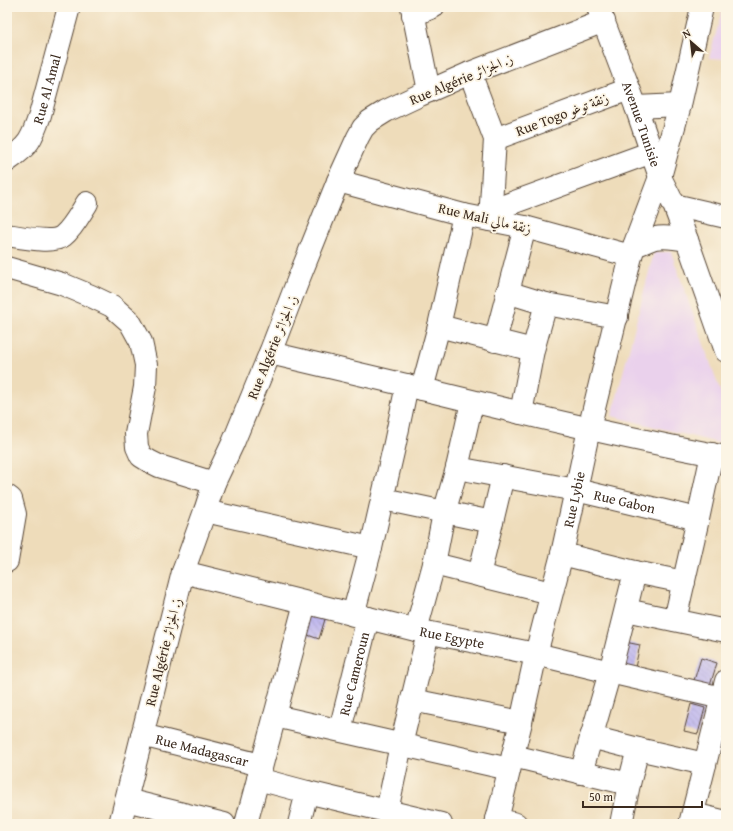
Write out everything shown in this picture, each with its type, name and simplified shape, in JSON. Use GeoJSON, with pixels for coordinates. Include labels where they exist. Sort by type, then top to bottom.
{"type":"FeatureCollection","features":[{"type":"Feature","properties":{"kind":"street","name":"Rue Al Amal"},"geometry":{"type":"LineString","coordinates":[[7,160],[22,150],[32,137],[42,107],[69,7]]}},
{"type":"Feature","properties":{"kind":"street","name":"Rue Lybie"},"geometry":{"type":"LineString","coordinates":[[503,822],[511,763],[536,654],[562,554],[589,428],[617,318],[632,251],[660,177],[680,105],[702,7]]}},
{"type":"Feature","properties":{"kind":"street"},"geometry":{"type":"LineString","coordinates":[[419,10],[429,91]]}},
{"type":"Feature","properties":{"kind":"street","name":"Rue Algérie ز. الجزائر"},"geometry":{"type":"LineString","coordinates":[[120,824],[183,572],[214,483],[233,443],[270,354],[338,181],[363,128],[370,121],[386,111],[601,14]]}},
{"type":"Feature","properties":{"kind":"street","name":"Avenue Tunisie"},"geometry":{"type":"LineString","coordinates":[[601,14],[660,177],[674,205],[687,240],[726,351]]}},
{"type":"Feature","properties":{"kind":"street"},"geometry":{"type":"LineString","coordinates":[[470,73],[495,139],[490,216],[652,152]]}},
{"type":"Feature","properties":{"kind":"street"},"geometry":{"type":"LineString","coordinates":[[632,98],[680,105]]}},
{"type":"Feature","properties":{"kind":"street","name":"Rue Togo زنقة توغو"},"geometry":{"type":"LineString","coordinates":[[495,139],[632,98]]}},
{"type":"Feature","properties":{"kind":"street","name":"Rue Mali زنقة مالي"},"geometry":{"type":"LineString","coordinates":[[338,181],[464,215],[490,216],[525,227],[632,251]]}},
{"type":"Feature","properties":{"kind":"street"},"geometry":{"type":"LineString","coordinates":[[7,236],[50,240],[62,237],[70,229],[87,203]]}},
{"type":"Feature","properties":{"kind":"street"},"geometry":{"type":"LineString","coordinates":[[674,205],[726,217]]}},
{"type":"Feature","properties":{"kind":"street","name":"Rue Cameroun"},"geometry":{"type":"LineString","coordinates":[[340,730],[361,617],[371,548],[414,387],[439,326],[464,215]]}},
{"type":"Feature","properties":{"kind":"street"},"geometry":{"type":"LineString","coordinates":[[495,341],[525,227]]}},
{"type":"Feature","properties":{"kind":"street"},"geometry":{"type":"LineString","coordinates":[[632,251],[651,240],[661,238],[687,240]]}},
{"type":"Feature","properties":{"kind":"street"},"geometry":{"type":"LineString","coordinates":[[7,268],[62,284],[91,296],[112,306],[130,322],[141,342],[146,365],[145,387],[136,434],[136,448],[141,456],[159,466],[214,483]]}},
{"type":"Feature","properties":{"kind":"street"},"geometry":{"type":"LineString","coordinates":[[507,292],[546,304],[617,318]]}},
{"type":"Feature","properties":{"kind":"street"},"geometry":{"type":"LineString","coordinates":[[521,413],[533,350],[546,304]]}},
{"type":"Feature","properties":{"kind":"street"},"geometry":{"type":"LineString","coordinates":[[439,326],[533,350]]}},
{"type":"Feature","properties":{"kind":"street"},"geometry":{"type":"LineString","coordinates":[[270,354],[472,402],[719,456],[698,519],[675,620]]}},
{"type":"Feature","properties":{"kind":"street"},"geometry":{"type":"LineString","coordinates":[[375,814],[401,745],[412,700],[422,631],[444,512],[457,468],[472,402]]}},
{"type":"Feature","properties":{"kind":"street","name":"Rue Gabon"},"geometry":{"type":"LineString","coordinates":[[457,468],[576,490],[698,519]]}},
{"type":"Feature","properties":{"kind":"street"},"geometry":{"type":"LineString","coordinates":[[479,575],[503,476]]}},
{"type":"Feature","properties":{"kind":"street"},"geometry":{"type":"LineString","coordinates":[[7,496],[11,499],[15,514],[7,561]]}},
{"type":"Feature","properties":{"kind":"street"},"geometry":{"type":"LineString","coordinates":[[383,499],[492,522]]}},
{"type":"Feature","properties":{"kind":"street"},"geometry":{"type":"LineString","coordinates":[[205,511],[371,548]]}},
{"type":"Feature","properties":{"kind":"street"},"geometry":{"type":"LineString","coordinates":[[562,554],[635,572],[684,582]]}},
{"type":"Feature","properties":{"kind":"street"},"geometry":{"type":"LineString","coordinates":[[434,564],[551,593]]}},
{"type":"Feature","properties":{"kind":"street","name":"Rue Egypte"},"geometry":{"type":"LineString","coordinates":[[183,572],[361,617],[536,654],[723,700]]}},
{"type":"Feature","properties":{"kind":"street"},"geometry":{"type":"LineString","coordinates":[[581,773],[610,672],[635,572]]}},
{"type":"Feature","properties":{"kind":"street"},"geometry":{"type":"LineString","coordinates":[[246,824],[306,603]]}},
{"type":"Feature","properties":{"kind":"street"},"geometry":{"type":"LineString","coordinates":[[626,610],[726,631]]}},
{"type":"Feature","properties":{"kind":"street"},"geometry":{"type":"LineString","coordinates":[[412,700],[521,722]]}},
{"type":"Feature","properties":{"kind":"street"},"geometry":{"type":"LineString","coordinates":[[723,700],[691,819],[726,822]]}},
{"type":"Feature","properties":{"kind":"street"},"geometry":{"type":"LineString","coordinates":[[275,716],[401,745],[581,773],[629,784]]}},
{"type":"Feature","properties":{"kind":"street","name":"Rue Madagascar"},"geometry":{"type":"LineString","coordinates":[[142,735],[260,772],[307,792],[375,814],[441,824]]}},
{"type":"Feature","properties":{"kind":"street"},"geometry":{"type":"LineString","coordinates":[[591,737],[705,764]]}},
{"type":"Feature","properties":{"kind":"street"},"geometry":{"type":"LineString","coordinates":[[620,824],[638,749]]}},
{"type":"Feature","properties":{"kind":"street"},"geometry":{"type":"LineString","coordinates":[[299,824],[307,792]]}},
{"type":"Feature","properties":{"kind":"street"},"geometry":{"type":"LineString","coordinates":[[126,800],[224,824]]}},
{"type":"Feature","properties":{"kind":"shaded area"},"geometry":{"type":"Polygon","coordinates":[[[723,7],[726,7],[726,59],[709,58],[723,7]]]}},
{"type":"Feature","properties":{"kind":"shaded area"},"geometry":{"type":"Polygon","coordinates":[[[654,252],[671,252],[726,407],[726,445],[612,416],[654,252]]]}},
{"type":"Feature","properties":{"kind":"building"},"geometry":{"type":"Polygon","coordinates":[[[309,611],[326,616],[319,639],[302,633],[309,611]]]}},
{"type":"Feature","properties":{"kind":"building"},"geometry":{"type":"Polygon","coordinates":[[[625,642],[640,645],[634,672],[619,668],[625,642]]]}},
{"type":"Feature","properties":{"kind":"building"},"geometry":{"type":"Polygon","coordinates":[[[701,658],[717,663],[708,692],[692,687],[701,658]]]}},
{"type":"Feature","properties":{"kind":"building"},"geometry":{"type":"Polygon","coordinates":[[[691,704],[705,708],[698,734],[684,731],[691,704]]]}}]}
